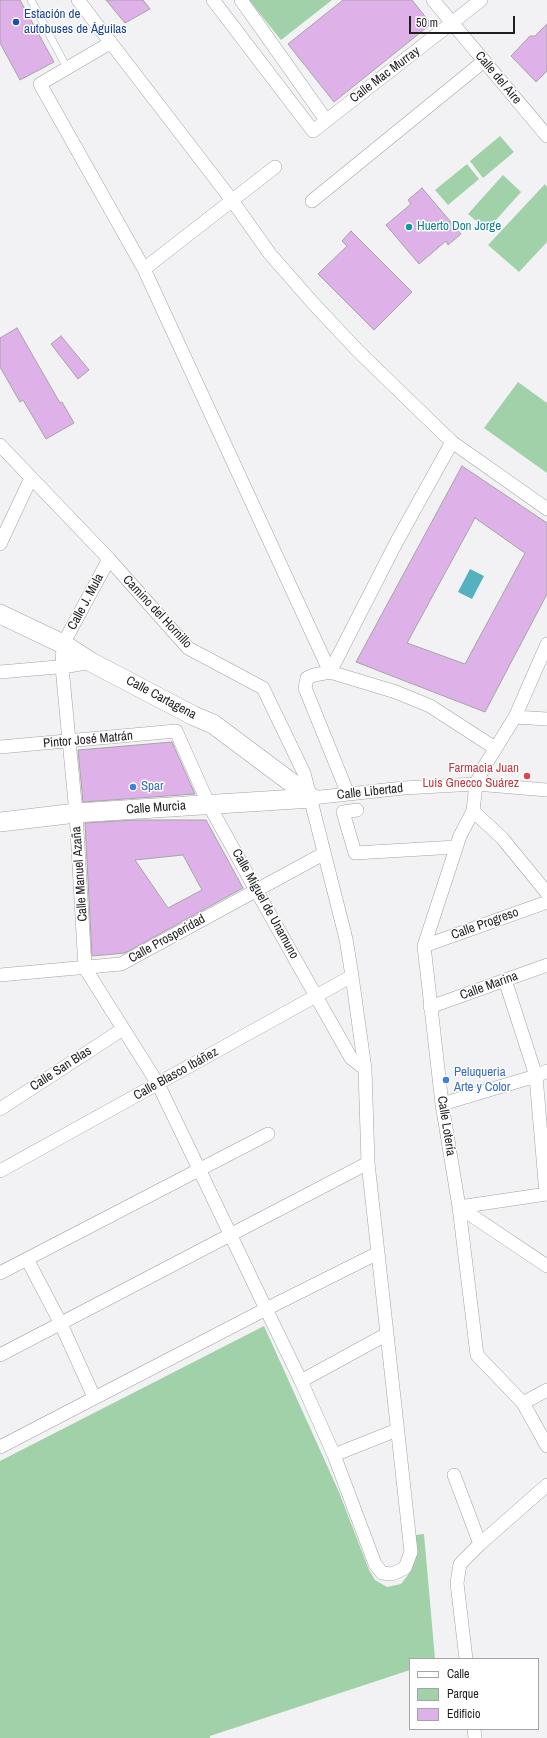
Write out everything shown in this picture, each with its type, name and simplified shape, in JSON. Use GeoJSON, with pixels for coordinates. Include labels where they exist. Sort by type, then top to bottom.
{"type":"FeatureCollection","features":[{"type":"Feature","properties":{"kind":"main road","name":"Calle Cartagena"},"geometry":{"type":"LineString","coordinates":[[0,614],[63,644],[91,662],[194,716],[213,724],[312,798]]}},
{"type":"Feature","properties":{"kind":"main road","name":"Calle Murcia"},"geometry":{"type":"LineString","coordinates":[[0,822],[76,814],[312,798]]}},
{"type":"Feature","properties":{"kind":"street"},"geometry":{"type":"LineString","coordinates":[[78,0],[232,199],[270,254],[312,302],[358,351],[452,442],[547,509]]}},
{"type":"Feature","properties":{"kind":"street","name":"Calle Mac Murray"},"geometry":{"type":"LineString","coordinates":[[213,0],[313,131],[481,0]]}},
{"type":"Feature","properties":{"kind":"street"},"geometry":{"type":"LineString","coordinates":[[241,0],[326,120]]}},
{"type":"Feature","properties":{"kind":"street","name":"Calle del Aire"},"geometry":{"type":"LineString","coordinates":[[434,0],[452,24],[547,136]]}},
{"type":"Feature","properties":{"kind":"street"},"geometry":{"type":"LineString","coordinates":[[110,43],[40,84],[144,269],[330,672]]}},
{"type":"Feature","properties":{"kind":"street"},"geometry":{"type":"LineString","coordinates":[[312,200],[484,61]]}},
{"type":"Feature","properties":{"kind":"street"},"geometry":{"type":"LineString","coordinates":[[144,269],[275,167]]}},
{"type":"Feature","properties":{"kind":"street"},"geometry":{"type":"LineString","coordinates":[[330,672],[396,543],[452,442]]}},
{"type":"Feature","properties":{"kind":"street","name":"Camino del Hornillo"},"geometry":{"type":"LineString","coordinates":[[0,445],[109,559],[188,648],[263,688],[304,773],[312,798],[323,854],[346,939],[352,976],[365,1069],[368,1163],[397,1430]]}},
{"type":"Feature","properties":{"kind":"street"},"geometry":{"type":"LineString","coordinates":[[0,544],[31,478]]}},
{"type":"Feature","properties":{"kind":"street","name":"Calle J. Mula"},"geometry":{"type":"LineString","coordinates":[[63,644],[109,559]]}},
{"type":"Feature","properties":{"kind":"street","name":"Calle Manuel Azaña"},"geometry":{"type":"LineString","coordinates":[[63,644],[62,666],[76,814],[86,968],[122,1029],[158,1084],[301,1381],[334,1455],[375,1564],[382,1572],[392,1574],[405,1568],[411,1552],[397,1430]]}},
{"type":"Feature","properties":{"kind":"street"},"geometry":{"type":"LineString","coordinates":[[546,648],[514,717],[495,748],[476,784],[473,811],[502,838],[547,893]]}},
{"type":"Feature","properties":{"kind":"street"},"geometry":{"type":"LineString","coordinates":[[0,672],[91,662]]}},
{"type":"Feature","properties":{"kind":"street"},"geometry":{"type":"LineString","coordinates":[[348,794],[305,688],[307,678],[314,675],[330,672],[396,692],[430,706],[495,748]]}},
{"type":"Feature","properties":{"kind":"street"},"geometry":{"type":"LineString","coordinates":[[176,731],[194,716]]}},
{"type":"Feature","properties":{"kind":"street"},"geometry":{"type":"LineString","coordinates":[[514,717],[547,719]]}},
{"type":"Feature","properties":{"kind":"street","name":"Pintor José Matrán"},"geometry":{"type":"LineString","coordinates":[[0,748],[176,731]]}},
{"type":"Feature","properties":{"kind":"street","name":"Calle Miguel de Unamuno"},"geometry":{"type":"LineString","coordinates":[[176,731],[209,805],[256,890],[351,1058],[365,1069]]}},
{"type":"Feature","properties":{"kind":"street","name":"Calle Libertad"},"geometry":{"type":"LineString","coordinates":[[312,798],[476,784],[547,790]]}},
{"type":"Feature","properties":{"kind":"street"},"geometry":{"type":"LineString","coordinates":[[357,810],[342,812],[354,853],[458,842]]}},
{"type":"Feature","properties":{"kind":"street","name":"Calle Lotería"},"geometry":{"type":"LineString","coordinates":[[473,811],[458,842],[424,946],[430,1007],[442,1104],[459,1207],[477,1355],[523,1403],[547,1446]]}},
{"type":"Feature","properties":{"kind":"street","name":"Calle Prosperidad"},"geometry":{"type":"LineString","coordinates":[[0,975],[121,964],[323,854]]}},
{"type":"Feature","properties":{"kind":"street","name":"Calle Progreso"},"geometry":{"type":"LineString","coordinates":[[424,946],[547,902]]}},
{"type":"Feature","properties":{"kind":"street","name":"Calle Marina"},"geometry":{"type":"LineString","coordinates":[[430,1007],[547,965]]}},
{"type":"Feature","properties":{"kind":"street","name":"Calle Blasco Ibáñez"},"geometry":{"type":"LineString","coordinates":[[0,1171],[352,976]]}},
{"type":"Feature","properties":{"kind":"street"},"geometry":{"type":"LineString","coordinates":[[459,1207],[546,1194],[542,1074],[506,980]]}},
{"type":"Feature","properties":{"kind":"street","name":"Calle San Blas"},"geometry":{"type":"LineString","coordinates":[[0,1109],[122,1029]]}},
{"type":"Feature","properties":{"kind":"street"},"geometry":{"type":"LineString","coordinates":[[442,1104],[542,1074]]}},
{"type":"Feature","properties":{"kind":"street"},"geometry":{"type":"LineString","coordinates":[[0,1273],[268,1134]]}},
{"type":"Feature","properties":{"kind":"street"},"geometry":{"type":"LineString","coordinates":[[0,1355],[368,1163]]}},
{"type":"Feature","properties":{"kind":"street"},"geometry":{"type":"LineString","coordinates":[[459,1207],[547,1266]]}},
{"type":"Feature","properties":{"kind":"street"},"geometry":{"type":"LineString","coordinates":[[0,1447],[266,1308],[378,1254]]}},
{"type":"Feature","properties":{"kind":"street"},"geometry":{"type":"LineString","coordinates":[[27,1259],[61,1324],[94,1397]]}},
{"type":"Feature","properties":{"kind":"street"},"geometry":{"type":"LineString","coordinates":[[301,1381],[387,1334]]}},
{"type":"Feature","properties":{"kind":"street"},"geometry":{"type":"LineString","coordinates":[[523,1403],[547,1390]]}},
{"type":"Feature","properties":{"kind":"street"},"geometry":{"type":"LineString","coordinates":[[334,1455],[397,1430]]}},
{"type":"Feature","properties":{"kind":"street"},"geometry":{"type":"LineString","coordinates":[[454,1475],[480,1544]]}},
{"type":"Feature","properties":{"kind":"street"},"geometry":{"type":"LineString","coordinates":[[466,1658],[457,1583],[460,1564],[480,1544],[547,1485]]}},
{"type":"Feature","properties":{"kind":"lane"},"geometry":{"type":"LineString","coordinates":[[31,0],[67,68]]}},
{"type":"Feature","properties":{"kind":"green space"},"geometry":{"type":"Polygon","coordinates":[[[249,0],[332,0],[281,40],[249,0]]]}},
{"type":"Feature","properties":{"kind":"green space"},"geometry":{"type":"Polygon","coordinates":[[[500,136],[514,152],[483,178],[470,161],[500,136]]]}},
{"type":"Feature","properties":{"kind":"green space"},"geometry":{"type":"Polygon","coordinates":[[[467,164],[479,179],[448,205],[435,190],[467,164]]]}},
{"type":"Feature","properties":{"kind":"green space"},"geometry":{"type":"Polygon","coordinates":[[[503,175],[521,192],[487,230],[468,214],[503,175]]]}},
{"type":"Feature","properties":{"kind":"green space"},"geometry":{"type":"Polygon","coordinates":[[[545,184],[547,187],[547,242],[519,272],[488,245],[545,184]]]}},
{"type":"Feature","properties":{"kind":"green space"},"geometry":{"type":"Polygon","coordinates":[[[518,382],[547,403],[547,473],[484,428],[518,382]]]}},
{"type":"Feature","properties":{"kind":"green space"},"geometry":{"type":"Polygon","coordinates":[[[264,1326],[339,1492],[369,1570],[375,1580],[387,1587],[401,1584],[411,1571],[416,1553],[415,1535],[424,1534],[435,1658],[409,1658],[409,1670],[210,1736],[210,1738],[0,1738],[0,1461],[264,1326]]]}},
{"type":"Feature","properties":{"kind":"water"},"geometry":{"type":"Polygon","coordinates":[[[470,569],[484,576],[472,599],[458,592],[470,569]]]}},
{"type":"Feature","properties":{"kind":"building","name":"Estación de autobuses de Águilas"},"geometry":{"type":"Polygon","coordinates":[[[0,0],[20,0],[54,62],[20,80],[0,43],[0,0]]]}},
{"type":"Feature","properties":{"kind":"building"},"geometry":{"type":"Polygon","coordinates":[[[106,0],[143,0],[150,9],[125,23],[106,0]]]}},
{"type":"Feature","properties":{"kind":"building"},"geometry":{"type":"Polygon","coordinates":[[[343,0],[412,0],[431,24],[334,102],[288,44],[343,0]]]}},
{"type":"Feature","properties":{"kind":"building"},"geometry":{"type":"Polygon","coordinates":[[[547,24],[547,71],[536,82],[511,56],[530,36],[535,36],[547,24]]]}},
{"type":"Feature","properties":{"kind":"building"},"geometry":{"type":"Polygon","coordinates":[[[422,188],[461,234],[448,245],[446,241],[419,264],[386,225],[411,204],[408,200],[422,188]]]}},
{"type":"Feature","properties":{"kind":"building"},"geometry":{"type":"Polygon","coordinates":[[[351,231],[412,292],[374,330],[318,274],[347,246],[342,241],[351,231]]]}},
{"type":"Feature","properties":{"kind":"building"},"geometry":{"type":"Polygon","coordinates":[[[17,328],[60,403],[62,402],[74,423],[46,439],[23,400],[20,402],[0,367],[0,338],[17,328]]]}},
{"type":"Feature","properties":{"kind":"building"},"geometry":{"type":"Polygon","coordinates":[[[61,336],[89,370],[78,379],[51,344],[61,336]]]}},
{"type":"Feature","properties":{"kind":"building"},"geometry":{"type":"Polygon","coordinates":[[[462,466],[547,523],[547,594],[485,712],[356,662],[462,466]],[[475,518],[407,643],[465,664],[525,553],[475,518]]]}},
{"type":"Feature","properties":{"kind":"building"},"geometry":{"type":"Polygon","coordinates":[[[172,742],[195,794],[83,802],[78,750],[172,742]]]}},
{"type":"Feature","properties":{"kind":"building"},"geometry":{"type":"Polygon","coordinates":[[[134,820],[206,820],[243,888],[125,953],[92,956],[85,823],[134,820]],[[183,855],[135,860],[168,908],[202,890],[183,855]]]}},
{"type":"Feature","properties":{"kind":"place","name":"Estación de autobuses de Águilas"},"geometry":{"type":"Point","coordinates":[16,22]}},
{"type":"Feature","properties":{"kind":"place","name":"Huerto Don Jorge"},"geometry":{"type":"Point","coordinates":[409,227]}},
{"type":"Feature","properties":{"kind":"place","name":"Farmacia Juan Luis Gnecco Suárez"},"geometry":{"type":"Point","coordinates":[527,776]}},
{"type":"Feature","properties":{"kind":"place","name":"Spar"},"geometry":{"type":"Point","coordinates":[133,787]}},
{"type":"Feature","properties":{"kind":"place","name":"Peluqueria Arte y Color"},"geometry":{"type":"Point","coordinates":[446,1080]}}]}
